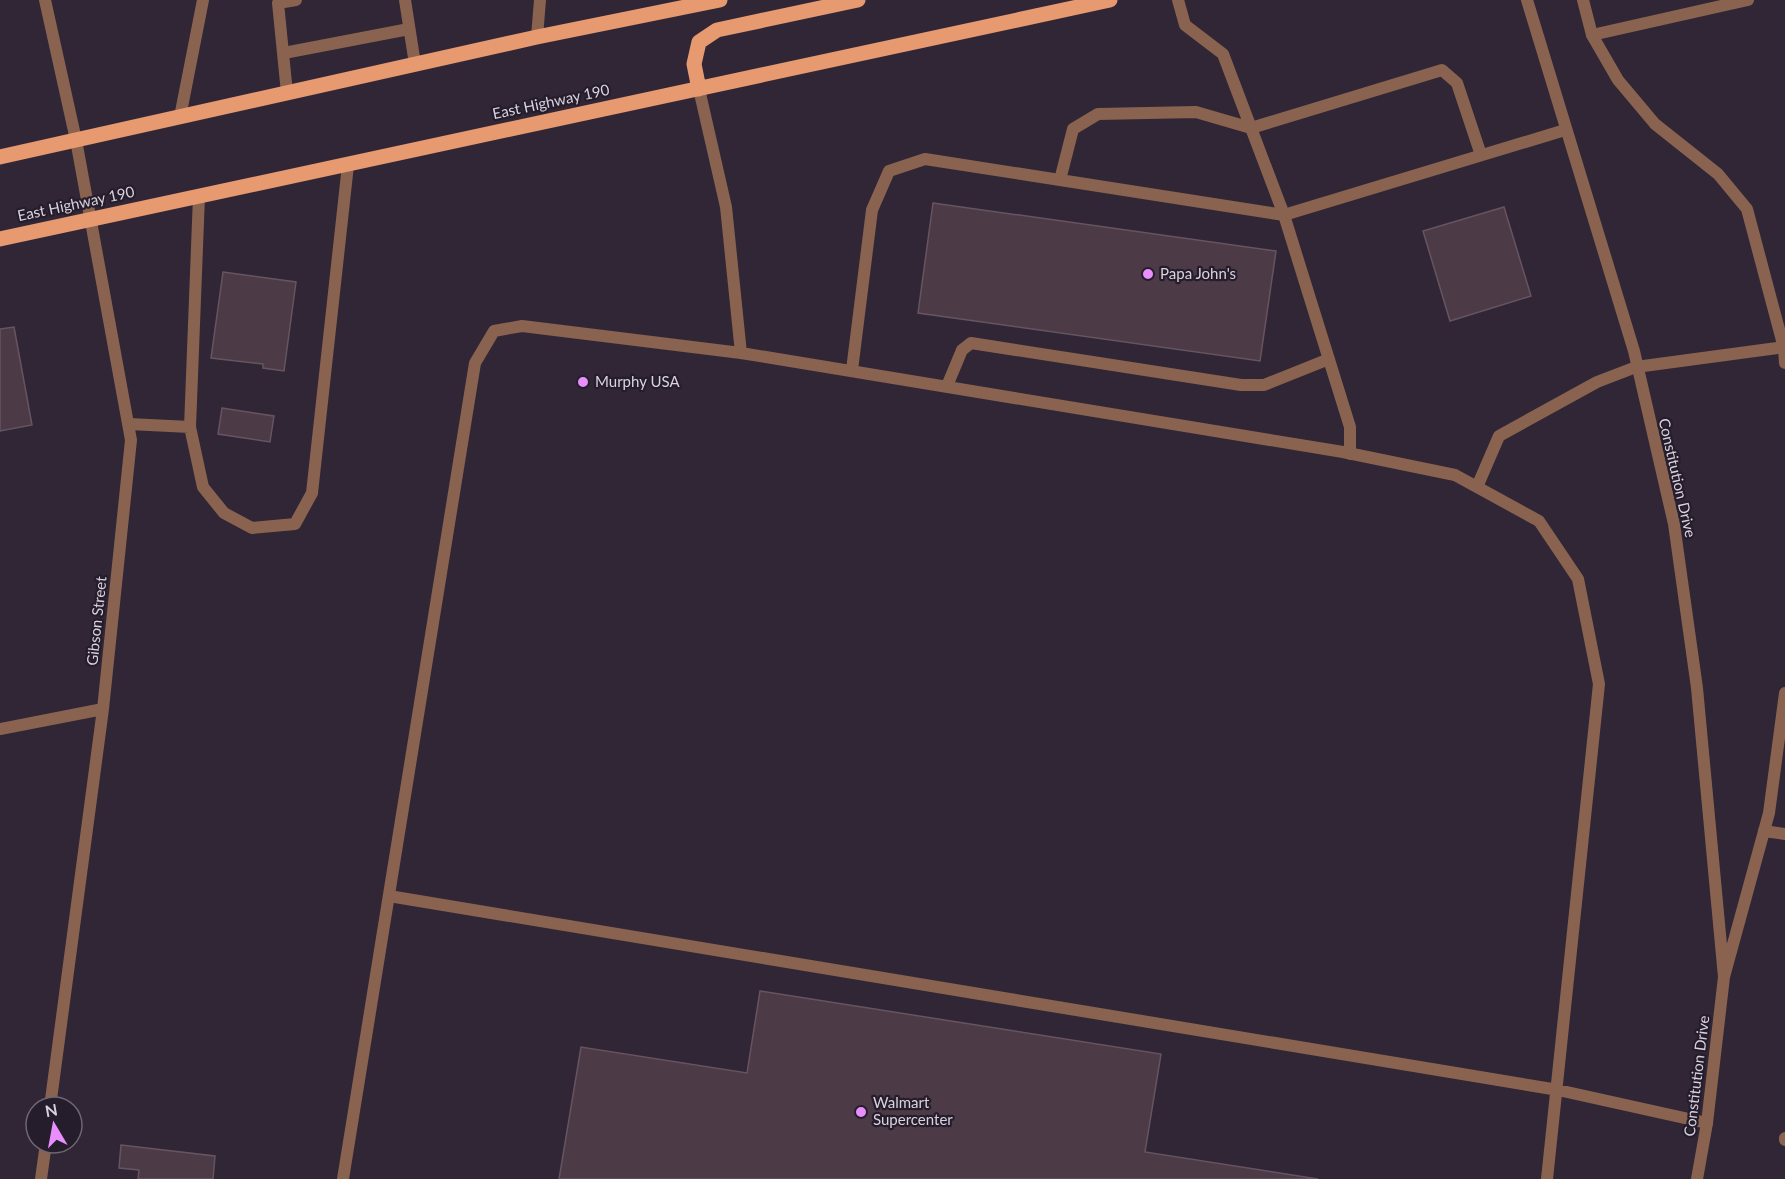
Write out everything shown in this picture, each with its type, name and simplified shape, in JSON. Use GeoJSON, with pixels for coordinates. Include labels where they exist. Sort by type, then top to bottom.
{"type":"FeatureCollection","features":[{"type":"Feature","properties":{"kind":"main road"},"geometry":{"type":"LineString","coordinates":[[0,157],[537,37],[720,0]]}},
{"type":"Feature","properties":{"kind":"main road"},"geometry":{"type":"LineString","coordinates":[[699,89],[694,64],[699,42],[717,30],[858,0]]}},
{"type":"Feature","properties":{"kind":"main road","name":"East Highway 190"},"geometry":{"type":"LineString","coordinates":[[0,239],[1110,0]]}},
{"type":"Feature","properties":{"kind":"street","name":"Gibson Street"},"geometry":{"type":"LineString","coordinates":[[45,0],[92,219],[131,440],[103,709],[52,1095]]}},
{"type":"Feature","properties":{"kind":"street"},"geometry":{"type":"LineString","coordinates":[[180,117],[203,0]]}},
{"type":"Feature","properties":{"kind":"street"},"geometry":{"type":"LineString","coordinates":[[287,93],[278,3],[296,0]]}},
{"type":"Feature","properties":{"kind":"street"},"geometry":{"type":"LineString","coordinates":[[405,0],[415,64]]}},
{"type":"Feature","properties":{"kind":"street"},"geometry":{"type":"LineString","coordinates":[[537,37],[540,0]]}},
{"type":"Feature","properties":{"kind":"street"},"geometry":{"type":"LineString","coordinates":[[1178,0],[1185,26],[1223,54],[1284,215],[1350,427],[1350,454]]}},
{"type":"Feature","properties":{"kind":"street","name":"Constitution Drive"},"geometry":{"type":"LineString","coordinates":[[1527,0],[1636,367],[1674,524],[1697,688],[1724,977]]}},
{"type":"Feature","properties":{"kind":"street"},"geometry":{"type":"LineString","coordinates":[[1583,0],[1592,35],[1618,80],[1655,124],[1718,174],[1747,209],[1784,347],[1785,363]]}},
{"type":"Feature","properties":{"kind":"street"},"geometry":{"type":"LineString","coordinates":[[1592,35],[1748,0]]}},
{"type":"Feature","properties":{"kind":"street"},"geometry":{"type":"LineString","coordinates":[[284,53],[409,29]]}},
{"type":"Feature","properties":{"kind":"street"},"geometry":{"type":"LineString","coordinates":[[1060,180],[1072,129],[1098,114],[1196,112],[1251,128],[1442,70],[1456,83],[1481,155]]}},
{"type":"Feature","properties":{"kind":"street"},"geometry":{"type":"LineString","coordinates":[[699,89],[726,207],[741,352]]}},
{"type":"Feature","properties":{"kind":"street"},"geometry":{"type":"LineString","coordinates":[[852,370],[872,210],[889,171],[925,159],[1284,215],[1565,130]]}},
{"type":"Feature","properties":{"kind":"street"},"geometry":{"type":"LineString","coordinates":[[199,196],[190,427],[203,487],[224,513],[252,528],[295,524],[312,493],[348,165]]}},
{"type":"Feature","properties":{"kind":"street"},"geometry":{"type":"LineString","coordinates":[[343,1179],[475,363],[494,331],[522,326],[741,352],[1350,454],[1455,475],[1539,521],[1578,579],[1599,684],[1547,1179]]}},
{"type":"Feature","properties":{"kind":"street"},"geometry":{"type":"LineString","coordinates":[[947,386],[962,350],[971,343],[1241,385],[1264,385],[1329,359]]}},
{"type":"Feature","properties":{"kind":"street"},"geometry":{"type":"LineString","coordinates":[[1477,488],[1499,436],[1597,382],[1636,367],[1784,347]]}},
{"type":"Feature","properties":{"kind":"street"},"geometry":{"type":"LineString","coordinates":[[129,424],[190,427]]}},
{"type":"Feature","properties":{"kind":"street","name":"Constitution Drive"},"geometry":{"type":"LineString","coordinates":[[1697,1179],[1707,1123],[1724,977],[1764,831],[1781,755],[1785,693]]}},
{"type":"Feature","properties":{"kind":"street"},"geometry":{"type":"LineString","coordinates":[[0,729],[103,709]]}},
{"type":"Feature","properties":{"kind":"street"},"geometry":{"type":"LineString","coordinates":[[1764,831],[1785,834]]}},
{"type":"Feature","properties":{"kind":"street"},"geometry":{"type":"LineString","coordinates":[[389,896],[1558,1090],[1707,1123]]}},
{"type":"Feature","properties":{"kind":"street"},"geometry":{"type":"LineString","coordinates":[[41,1179],[44,1155]]}},
{"type":"Feature","properties":{"kind":"building"},"geometry":{"type":"Polygon","coordinates":[[[933,203],[1276,251],[1260,361],[918,313],[933,203]]]}},
{"type":"Feature","properties":{"kind":"building"},"geometry":{"type":"Polygon","coordinates":[[[1504,207],[1531,296],[1450,321],[1423,231],[1504,207]]]}},
{"type":"Feature","properties":{"kind":"building"},"geometry":{"type":"Polygon","coordinates":[[[223,272],[296,282],[284,371],[263,368],[263,364],[211,358],[223,272]]]}},
{"type":"Feature","properties":{"kind":"building"},"geometry":{"type":"Polygon","coordinates":[[[14,327],[32,425],[0,431],[0,329],[14,327]]]}},
{"type":"Feature","properties":{"kind":"building"},"geometry":{"type":"Polygon","coordinates":[[[222,408],[274,416],[270,442],[218,434],[222,408]]]}},
{"type":"Feature","properties":{"kind":"building","name":"Walmart Supercenter"},"geometry":{"type":"Polygon","coordinates":[[[760,991],[1161,1054],[1145,1152],[1318,1179],[559,1179],[581,1047],[747,1073],[760,991]]]}},
{"type":"Feature","properties":{"kind":"building"},"geometry":{"type":"Polygon","coordinates":[[[121,1145],[215,1156],[213,1179],[138,1179],[139,1170],[119,1168],[121,1145]]]}},
{"type":"Feature","properties":{"kind":"place","name":"Papa John's"},"geometry":{"type":"Point","coordinates":[1148,274]}},
{"type":"Feature","properties":{"kind":"place","name":"Murphy USA"},"geometry":{"type":"Point","coordinates":[583,382]}},
{"type":"Feature","properties":{"kind":"place","name":"Walmart Supercenter"},"geometry":{"type":"Point","coordinates":[861,1112]}}]}
